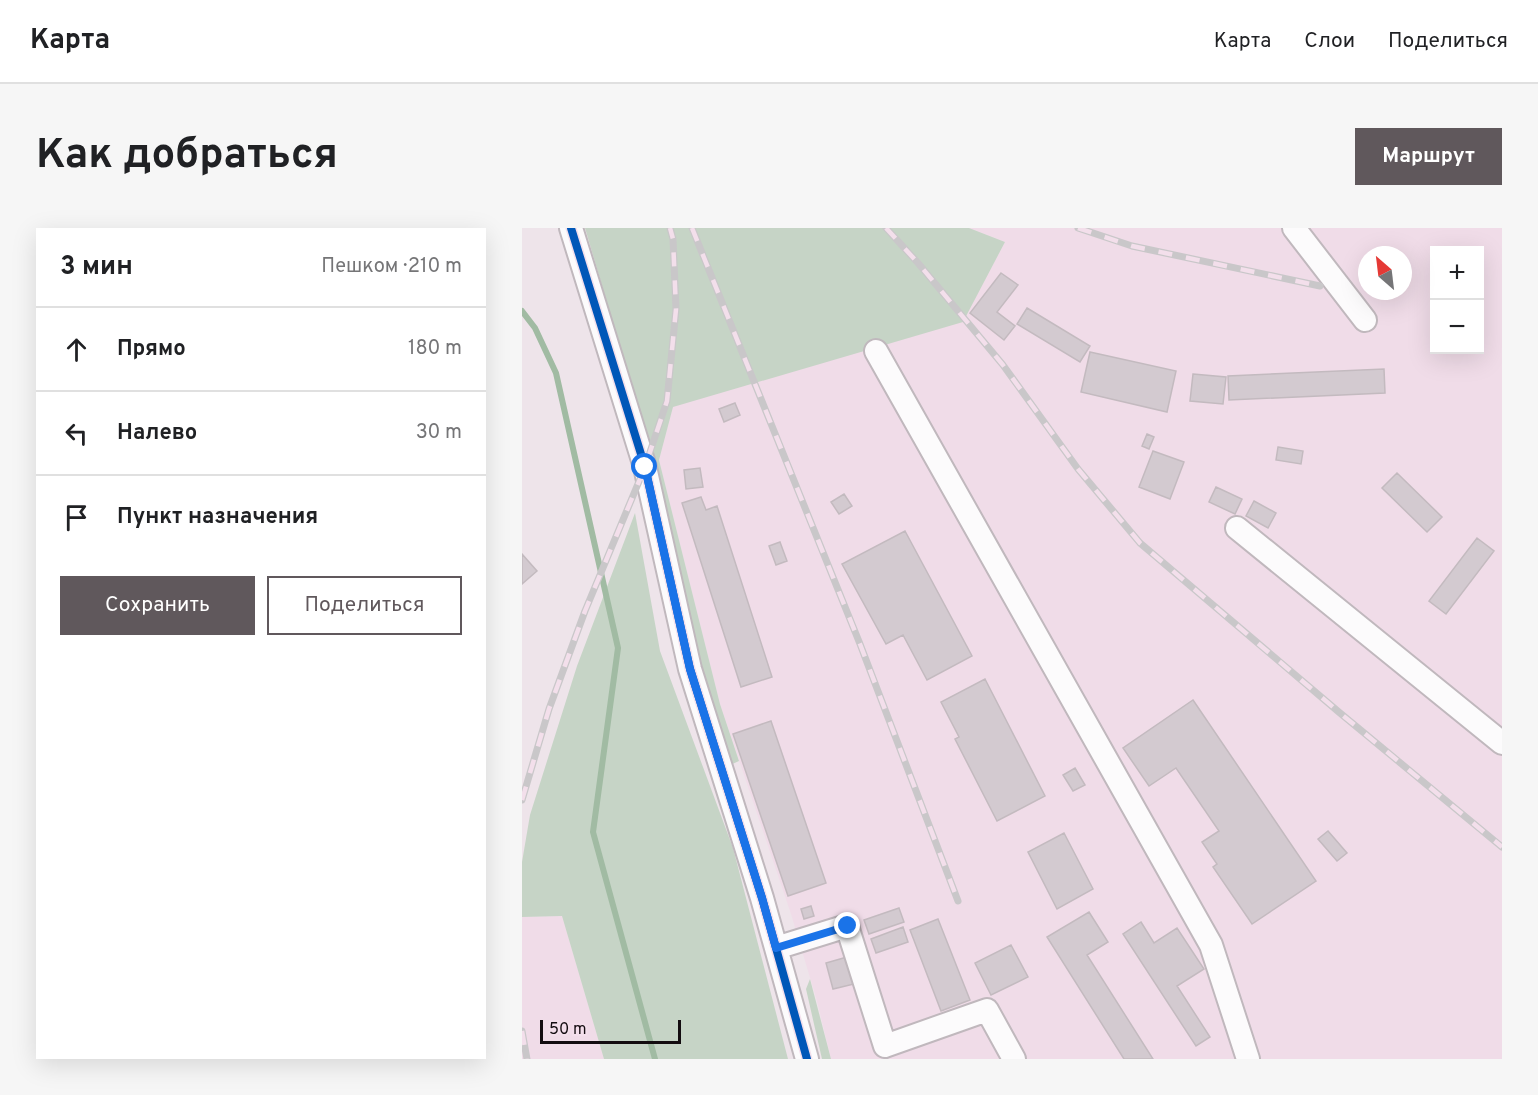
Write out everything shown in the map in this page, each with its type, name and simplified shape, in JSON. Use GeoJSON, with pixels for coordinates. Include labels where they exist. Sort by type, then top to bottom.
{"type":"FeatureCollection","features":[{"type":"Feature","properties":{"kind":"street"},"geometry":{"type":"LineString","coordinates":[[571,228],[645,467],[690,669],[762,898],[807,1059]]}},
{"type":"Feature","properties":{"kind":"street"},"geometry":{"type":"LineString","coordinates":[[1294,228],[1365,320]]}},
{"type":"Feature","properties":{"kind":"street"},"geometry":{"type":"LineString","coordinates":[[876,351],[1210,945],[1248,1059]]}},
{"type":"Feature","properties":{"kind":"street"},"geometry":{"type":"LineString","coordinates":[[1237,528],[1502,743]]}},
{"type":"Feature","properties":{"kind":"street"},"geometry":{"type":"LineString","coordinates":[[776,948],[848,926],[885,1046],[987,1010],[1014,1059]]}},
{"type":"Feature","properties":{"kind":"shaded area"},"geometry":{"type":"Polygon","coordinates":[[[969,228],[1502,228],[1502,1059],[831,1059],[817,1001],[791,914],[720,704],[659,460],[673,406],[963,321],[1005,242],[969,228]]]}},
{"type":"Feature","properties":{"kind":"shaded area"},"geometry":{"type":"Polygon","coordinates":[[[562,916],[604,1059],[522,1059],[522,917],[562,916]]]}},
{"type":"Feature","properties":{"kind":"green space"},"geometry":{"type":"Polygon","coordinates":[[[585,228],[969,228],[1005,242],[963,322],[673,407],[659,460],[720,704],[739,761],[728,766],[693,665],[626,367],[585,228]]]}},
{"type":"Feature","properties":{"kind":"green space"},"geometry":{"type":"Polygon","coordinates":[[[635,513],[660,651],[733,848],[788,1059],[604,1059],[562,916],[522,917],[522,862],[530,815],[577,666],[635,513]]]}},
{"type":"Feature","properties":{"kind":"green space"},"geometry":{"type":"Polygon","coordinates":[[[810,979],[831,1059],[822,1059],[806,989],[810,979]]]}},
{"type":"Feature","properties":{"kind":"building"},"geometry":{"type":"Polygon","coordinates":[[[1001,273],[1018,285],[997,312],[1015,326],[1004,340],[970,313],[1001,273]]]}},
{"type":"Feature","properties":{"kind":"building"},"geometry":{"type":"Polygon","coordinates":[[[1027,308],[1090,346],[1080,362],[1017,324],[1027,308]]]}},
{"type":"Feature","properties":{"kind":"building"},"geometry":{"type":"Polygon","coordinates":[[[1090,352],[1176,371],[1167,412],[1081,392],[1090,352]]]}},
{"type":"Feature","properties":{"kind":"building"},"geometry":{"type":"Polygon","coordinates":[[[1384,369],[1385,393],[1229,400],[1228,376],[1384,369]]]}},
{"type":"Feature","properties":{"kind":"building"},"geometry":{"type":"Polygon","coordinates":[[[1193,374],[1226,377],[1223,404],[1190,401],[1193,374]]]}},
{"type":"Feature","properties":{"kind":"building"},"geometry":{"type":"Polygon","coordinates":[[[735,403],[740,415],[724,422],[719,409],[735,403]]]}},
{"type":"Feature","properties":{"kind":"building"},"geometry":{"type":"Polygon","coordinates":[[[1147,434],[1154,437],[1149,449],[1142,446],[1147,434]]]}},
{"type":"Feature","properties":{"kind":"building"},"geometry":{"type":"Polygon","coordinates":[[[1278,447],[1303,451],[1301,464],[1276,460],[1278,447]]]}},
{"type":"Feature","properties":{"kind":"building"},"geometry":{"type":"Polygon","coordinates":[[[1153,451],[1184,462],[1170,499],[1139,487],[1153,451]]]}},
{"type":"Feature","properties":{"kind":"building"},"geometry":{"type":"Polygon","coordinates":[[[700,468],[703,487],[686,489],[684,470],[700,468]]]}},
{"type":"Feature","properties":{"kind":"building"},"geometry":{"type":"Polygon","coordinates":[[[1397,473],[1442,517],[1427,532],[1382,488],[1397,473]]]}},
{"type":"Feature","properties":{"kind":"building"},"geometry":{"type":"Polygon","coordinates":[[[1216,487],[1242,499],[1235,514],[1209,502],[1216,487]]]}},
{"type":"Feature","properties":{"kind":"building"},"geometry":{"type":"Polygon","coordinates":[[[844,494],[852,506],[839,514],[831,502],[844,494]]]}},
{"type":"Feature","properties":{"kind":"building"},"geometry":{"type":"Polygon","coordinates":[[[701,497],[706,510],[717,506],[772,677],[741,687],[682,503],[701,497]]]}},
{"type":"Feature","properties":{"kind":"building"},"geometry":{"type":"Polygon","coordinates":[[[1254,501],[1276,513],[1268,528],[1246,516],[1254,501]]]}},
{"type":"Feature","properties":{"kind":"building"},"geometry":{"type":"Polygon","coordinates":[[[905,531],[972,656],[927,680],[903,635],[886,644],[842,564],[905,531]]]}},
{"type":"Feature","properties":{"kind":"building"},"geometry":{"type":"Polygon","coordinates":[[[1477,538],[1494,551],[1446,614],[1429,601],[1477,538]]]}},
{"type":"Feature","properties":{"kind":"building"},"geometry":{"type":"Polygon","coordinates":[[[780,542],[787,561],[776,565],[769,546],[780,542]]]}},
{"type":"Feature","properties":{"kind":"building"},"geometry":{"type":"Polygon","coordinates":[[[522,554],[537,571],[522,584],[522,554]]]}},
{"type":"Feature","properties":{"kind":"building"},"geometry":{"type":"Polygon","coordinates":[[[985,679],[1045,796],[997,821],[955,739],[959,737],[941,702],[985,679]]]}},
{"type":"Feature","properties":{"kind":"building"},"geometry":{"type":"Polygon","coordinates":[[[1193,700],[1316,881],[1252,924],[1213,867],[1217,864],[1202,842],[1219,831],[1176,768],[1149,786],[1123,748],[1193,700]]]}},
{"type":"Feature","properties":{"kind":"building"},"geometry":{"type":"Polygon","coordinates":[[[771,721],[826,883],[788,896],[733,734],[771,721]]]}},
{"type":"Feature","properties":{"kind":"building"},"geometry":{"type":"Polygon","coordinates":[[[1075,768],[1085,785],[1073,791],[1063,775],[1075,768]]]}},
{"type":"Feature","properties":{"kind":"building"},"geometry":{"type":"Polygon","coordinates":[[[1328,831],[1347,853],[1337,861],[1318,839],[1328,831]]]}},
{"type":"Feature","properties":{"kind":"building"},"geometry":{"type":"Polygon","coordinates":[[[1064,833],[1093,889],[1057,909],[1028,852],[1064,833]]]}},
{"type":"Feature","properties":{"kind":"building"},"geometry":{"type":"Polygon","coordinates":[[[811,906],[814,916],[804,919],[801,909],[811,906]]]}},
{"type":"Feature","properties":{"kind":"building"},"geometry":{"type":"Polygon","coordinates":[[[899,908],[904,922],[869,934],[864,920],[899,908]]]}},
{"type":"Feature","properties":{"kind":"building"},"geometry":{"type":"Polygon","coordinates":[[[1089,912],[1108,942],[1087,955],[1153,1059],[1124,1059],[1047,937],[1089,912]]]}},
{"type":"Feature","properties":{"kind":"building"},"geometry":{"type":"Polygon","coordinates":[[[938,919],[970,1000],[941,1011],[910,930],[938,919]]]}},
{"type":"Feature","properties":{"kind":"building"},"geometry":{"type":"Polygon","coordinates":[[[1141,922],[1154,943],[1177,928],[1204,969],[1177,986],[1210,1037],[1196,1046],[1123,934],[1141,922]]]}},
{"type":"Feature","properties":{"kind":"building"},"geometry":{"type":"Polygon","coordinates":[[[903,927],[908,942],[876,953],[871,939],[903,927]]]}},
{"type":"Feature","properties":{"kind":"building"},"geometry":{"type":"Polygon","coordinates":[[[1011,945],[1028,977],[991,995],[975,963],[1011,945]]]}},
{"type":"Feature","properties":{"kind":"building"},"geometry":{"type":"Polygon","coordinates":[[[847,957],[854,984],[833,989],[826,963],[847,957]]]}},
{"type":"Feature","properties":{"kind":"waterway"},"geometry":{"type":"LineString","coordinates":[[522,311],[535,328],[556,373],[618,648],[593,832],[655,1059]]}},
{"type":"Feature","properties":{"kind":"railway"},"geometry":{"type":"LineString","coordinates":[[522,800],[549,709],[585,611],[645,467],[667,401],[676,309],[673,239],[670,228]]}},
{"type":"Feature","properties":{"kind":"railway"},"geometry":{"type":"LineString","coordinates":[[692,228],[860,644],[958,901]]}},
{"type":"Feature","properties":{"kind":"railway"},"geometry":{"type":"LineString","coordinates":[[886,228],[1003,365],[1078,469],[1140,543],[1502,847]]}},
{"type":"Feature","properties":{"kind":"railway"},"geometry":{"type":"LineString","coordinates":[[1078,228],[1132,246],[1320,286]]}},
{"type":"Feature","properties":{"kind":"railway"},"geometry":{"type":"LineString","coordinates":[[522,1031],[527,1059]]}},
{"type":"Feature","properties":{"kind":"cycle path"},"geometry":{"type":"LineString","coordinates":[[571,228],[645,467],[690,669],[762,898],[807,1059]]}},
{"type":"Feature","properties":{"kind":"route"},"geometry":{"type":"LineString","coordinates":[[645,467],[690,669],[776,948],[848,926]]}}]}
